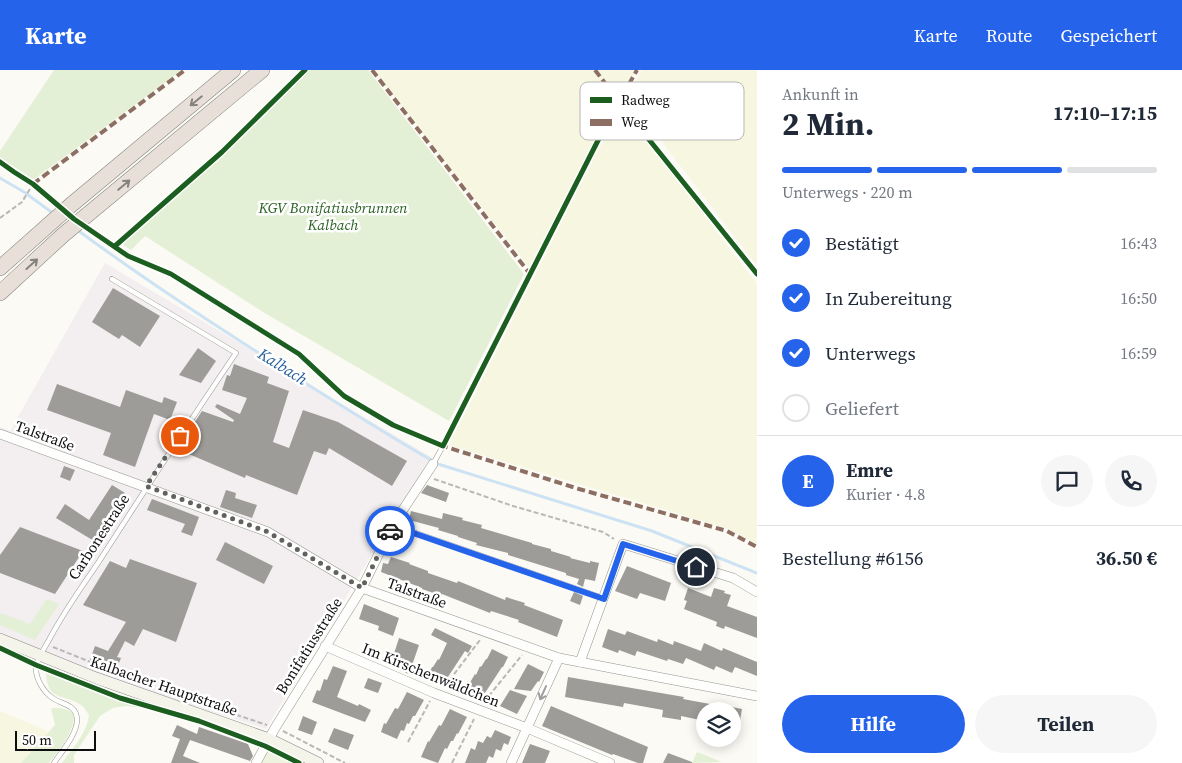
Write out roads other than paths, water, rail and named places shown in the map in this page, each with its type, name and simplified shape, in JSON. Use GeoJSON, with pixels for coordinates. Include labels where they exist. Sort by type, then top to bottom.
{"type":"FeatureCollection","features":[{"type":"Feature","properties":{"kind":"highway"},"geometry":{"type":"LineString","coordinates":[[0,268],[71,205],[233,70]]}},
{"type":"Feature","properties":{"kind":"highway"},"geometry":{"type":"LineString","coordinates":[[0,293],[63,235],[262,70]]}},
{"type":"Feature","properties":{"kind":"street","name":"Talstraße"},"geometry":{"type":"LineString","coordinates":[[0,434],[268,532],[362,588],[559,658],[757,696]]}},
{"type":"Feature","properties":{"kind":"street","name":"Bonifatiusstraße"},"geometry":{"type":"LineString","coordinates":[[256,763],[325,646],[362,588],[393,526],[433,464]]}},
{"type":"Feature","properties":{"kind":"street"},"geometry":{"type":"LineString","coordinates":[[580,662],[623,544],[732,578],[757,592]]}},
{"type":"Feature","properties":{"kind":"street","name":"Kalbacher Hauptstraße"},"geometry":{"type":"LineString","coordinates":[[0,639],[40,657],[96,678],[269,739],[318,763]]}},
{"type":"Feature","properties":{"kind":"street","name":"Im Kirschenwäldchen"},"geometry":{"type":"LineString","coordinates":[[325,646],[437,694],[527,728],[610,763]]}},
{"type":"Feature","properties":{"kind":"street"},"geometry":{"type":"LineString","coordinates":[[511,763],[559,658]]}},
{"type":"Feature","properties":{"kind":"lane","name":"Carbonestraße"},"geometry":{"type":"LineString","coordinates":[[40,657],[56,626],[146,486],[236,353],[112,279]]}},
{"type":"Feature","properties":{"kind":"lane"},"geometry":{"type":"LineString","coordinates":[[245,321],[299,354],[344,396],[393,425],[443,446],[433,464]]}},
{"type":"Feature","properties":{"kind":"lane"},"geometry":{"type":"LineString","coordinates":[[393,526],[604,599]]}},
{"type":"Feature","properties":{"kind":"lane"},"geometry":{"type":"LineString","coordinates":[[40,657],[36,665],[37,676],[43,689],[54,699],[72,707],[76,712],[77,721],[74,732],[54,763]]}},
{"type":"Feature","properties":{"kind":"waterway","name":"Kalbach"},"geometry":{"type":"LineString","coordinates":[[0,178],[24,192],[54,214]]}},
{"type":"Feature","properties":{"kind":"waterway","name":"Kalbach"},"geometry":{"type":"LineString","coordinates":[[76,229],[160,288],[245,344],[438,464],[652,531],[757,573]]}},
{"type":"Feature","properties":{"kind":"park label","name":"KGV Bonifatiusbrunnen Kalbach"},"geometry":{"type":"Point","coordinates":[333,216]}}]}
